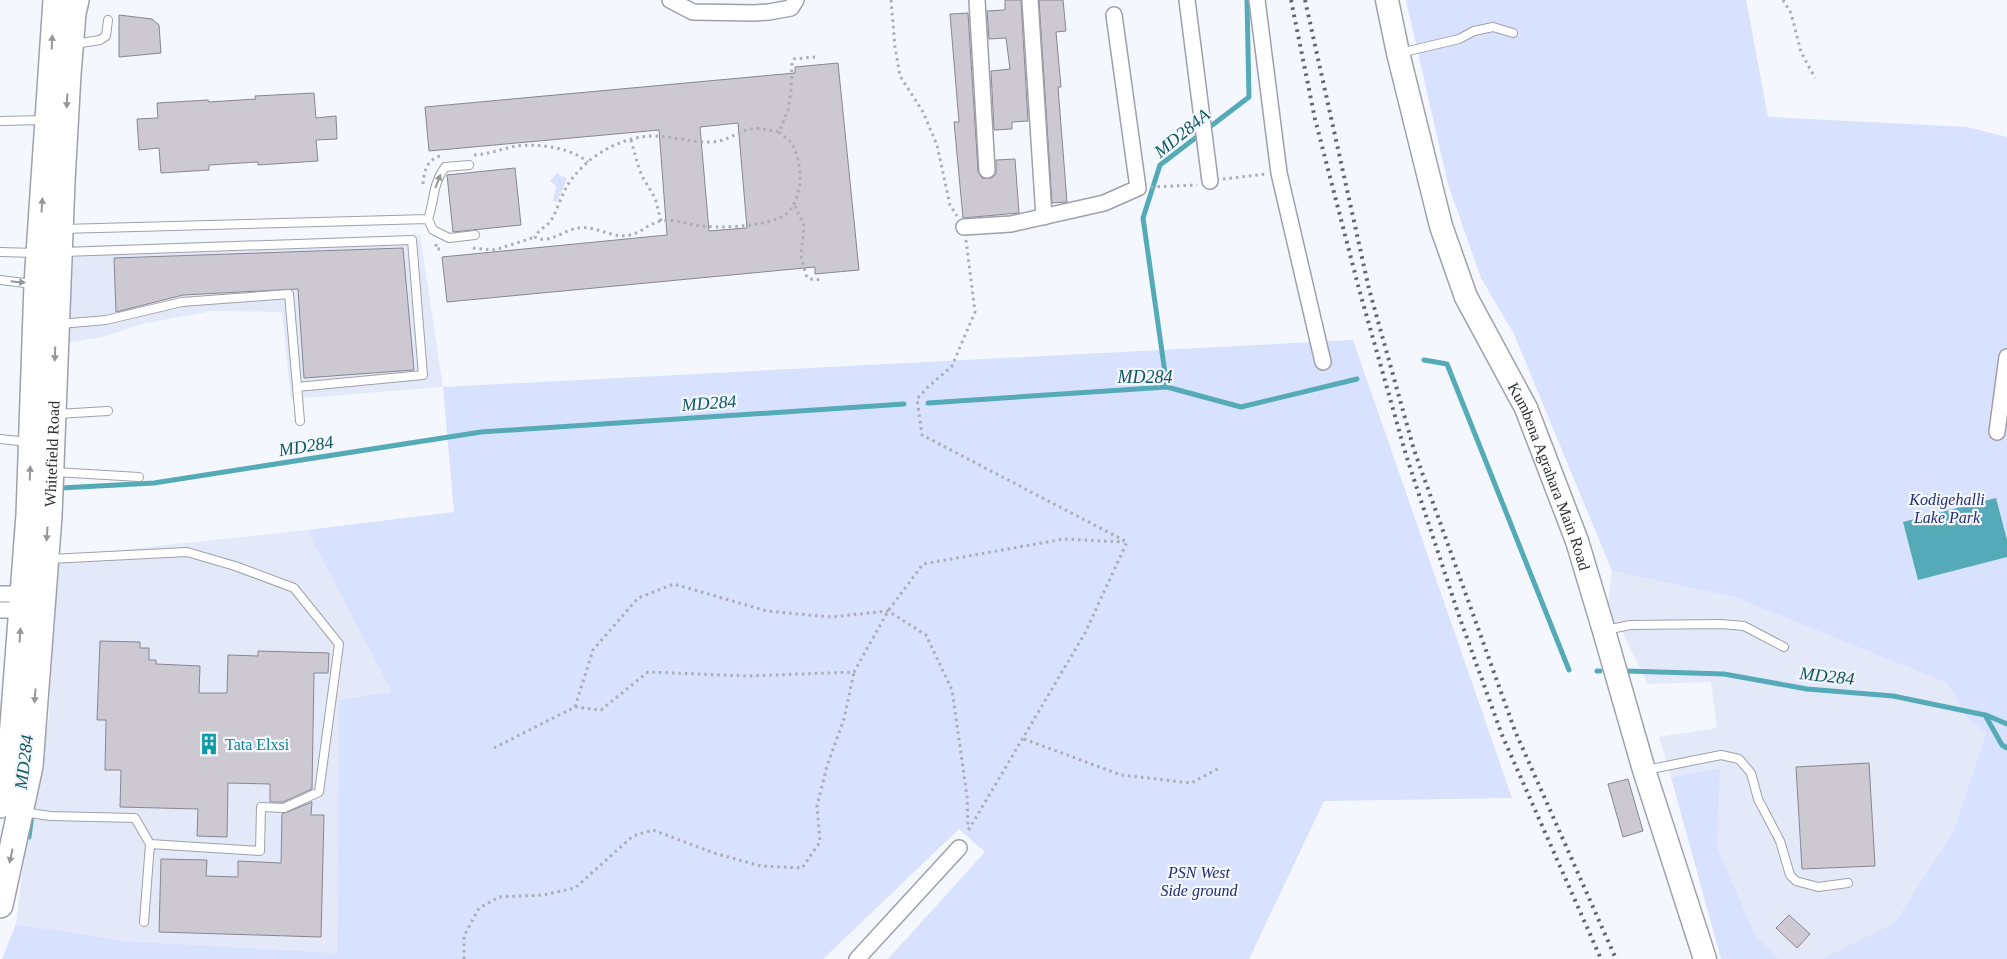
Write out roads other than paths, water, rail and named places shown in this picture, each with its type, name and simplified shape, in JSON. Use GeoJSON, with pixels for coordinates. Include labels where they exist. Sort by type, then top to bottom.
{"type":"FeatureCollection","features":[{"type":"Feature","properties":{"kind":"main road","name":"Whitefield Road"},"geometry":{"type":"LineString","coordinates":[[0,905],[30,766],[52,559],[50,471],[56,324],[48,120],[56,0]]}},
{"type":"Feature","properties":{"kind":"main road","name":"Whitefield Road"},"geometry":{"type":"LineString","coordinates":[[21,810],[10,764],[11,602],[29,514],[37,284],[53,245],[76,0]]}},
{"type":"Feature","properties":{"kind":"street"},"geometry":{"type":"LineString","coordinates":[[670,0],[693,12],[754,13],[790,8],[796,0]]}},
{"type":"Feature","properties":{"kind":"street"},"geometry":{"type":"LineString","coordinates":[[977,0],[988,170]]}},
{"type":"Feature","properties":{"kind":"street"},"geometry":{"type":"LineString","coordinates":[[1030,0],[1044,217]]}},
{"type":"Feature","properties":{"kind":"street"},"geometry":{"type":"LineString","coordinates":[[1187,0],[1210,181]]}},
{"type":"Feature","properties":{"kind":"street"},"geometry":{"type":"LineString","coordinates":[[1257,0],[1279,173],[1323,362]]}},
{"type":"Feature","properties":{"kind":"street","name":"Kumbena Agrahara Main Road"},"geometry":{"type":"LineString","coordinates":[[1387,0],[1398,53],[1441,226],[1466,297],[1526,408],[1577,541],[1644,770],[1705,959]]}},
{"type":"Feature","properties":{"kind":"street"},"geometry":{"type":"LineString","coordinates":[[964,227],[1011,224],[1044,217],[1104,203],[1138,188],[1114,15]]}},
{"type":"Feature","properties":{"kind":"street"},"geometry":{"type":"LineString","coordinates":[[1997,432],[2007,357]]}},
{"type":"Feature","properties":{"kind":"street"},"geometry":{"type":"LineString","coordinates":[[857,959],[960,848]]}},
{"type":"Feature","properties":{"kind":"lane"},"geometry":{"type":"LineString","coordinates":[[71,44],[100,40],[106,36],[108,20]]}},
{"type":"Feature","properties":{"kind":"lane"},"geometry":{"type":"LineString","coordinates":[[1398,53],[1459,39],[1474,31],[1493,27],[1513,33]]}},
{"type":"Feature","properties":{"kind":"lane"},"geometry":{"type":"LineString","coordinates":[[0,121],[48,120]]}},
{"type":"Feature","properties":{"kind":"lane"},"geometry":{"type":"LineString","coordinates":[[469,165],[445,167],[436,179],[428,219],[433,230],[449,238],[475,235]]}},
{"type":"Feature","properties":{"kind":"lane"},"geometry":{"type":"LineString","coordinates":[[0,252],[53,245],[428,219]]}},
{"type":"Feature","properties":{"kind":"lane"},"geometry":{"type":"LineString","coordinates":[[53,245],[412,240],[423,375],[297,387]]}},
{"type":"Feature","properties":{"kind":"lane"},"geometry":{"type":"LineString","coordinates":[[0,280],[37,284]]}},
{"type":"Feature","properties":{"kind":"lane"},"geometry":{"type":"LineString","coordinates":[[56,324],[106,320],[182,302],[289,294],[300,421]]}},
{"type":"Feature","properties":{"kind":"lane"},"geometry":{"type":"LineString","coordinates":[[52,414],[108,411]]}},
{"type":"Feature","properties":{"kind":"lane"},"geometry":{"type":"LineString","coordinates":[[0,439],[31,442]]}},
{"type":"Feature","properties":{"kind":"lane"},"geometry":{"type":"LineString","coordinates":[[50,471],[139,477]]}},
{"type":"Feature","properties":{"kind":"lane"},"geometry":{"type":"LineString","coordinates":[[52,559],[187,552],[234,566],[294,588],[339,644],[319,792],[284,808],[261,807],[260,851],[150,844]]}},
{"type":"Feature","properties":{"kind":"lane"},"geometry":{"type":"LineString","coordinates":[[1604,631],[1630,625],[1721,624],[1744,626],[1784,647]]}},
{"type":"Feature","properties":{"kind":"lane"},"geometry":{"type":"LineString","coordinates":[[1644,770],[1721,755],[1739,759],[1751,773],[1758,798],[1780,841],[1790,875],[1796,881],[1818,887],[1848,883]]}},
{"type":"Feature","properties":{"kind":"lane"},"geometry":{"type":"LineString","coordinates":[[21,810],[50,816],[135,818],[150,844],[144,922]]}},
{"type":"Feature","properties":{"kind":"water"},"geometry":{"type":"Polygon","coordinates":[[[1996,498],[2007,540],[2007,557],[1918,580],[1903,522],[1996,498]]]}},
{"type":"Feature","properties":{"kind":"waterway","name":"MD284A"},"geometry":{"type":"LineString","coordinates":[[1167,387],[1143,218],[1160,165],[1249,97],[1247,0]]}},
{"type":"Feature","properties":{"kind":"waterway","name":"MD284"},"geometry":{"type":"LineString","coordinates":[[1424,360],[1447,364],[1569,670]]}},
{"type":"Feature","properties":{"kind":"waterway","name":"MD284"},"geometry":{"type":"LineString","coordinates":[[928,403],[1167,387],[1241,407],[1357,379]]}},
{"type":"Feature","properties":{"kind":"waterway","name":"MD284"},"geometry":{"type":"LineString","coordinates":[[61,493],[61,488],[154,483],[481,432],[904,404]]}},
{"type":"Feature","properties":{"kind":"waterway","name":"MD284"},"geometry":{"type":"LineString","coordinates":[[1627,671],[1724,674],[1807,689],[1893,696],[1985,715],[2002,745],[2007,748]]}},
{"type":"Feature","properties":{"kind":"waterway"},"geometry":{"type":"LineString","coordinates":[[1986,715],[2007,724]]}},
{"type":"Feature","properties":{"kind":"waterway","name":"MD284"},"geometry":{"type":"LineString","coordinates":[[29,837],[32,815]]}},
{"type":"Feature","properties":{"kind":"railway"},"geometry":{"type":"LineString","coordinates":[[1291,0],[1315,119],[1359,289],[1406,455],[1458,613],[1502,735],[1601,959]]}},
{"type":"Feature","properties":{"kind":"railway"},"geometry":{"type":"LineString","coordinates":[[1305,0],[1369,289],[1414,450],[1515,731],[1616,959]]}},
{"type":"Feature","properties":{"kind":"place","name":"Tata Elxsi"},"geometry":{"type":"Point","coordinates":[209,744]}},
{"type":"Feature","properties":{"kind":"park label","name":"Kodigehalli Lake Park"},"geometry":{"type":"Point","coordinates":[1947,508]}},
{"type":"Feature","properties":{"kind":"park label","name":"PSN West Side ground"},"geometry":{"type":"Point","coordinates":[1199,881]}}]}
